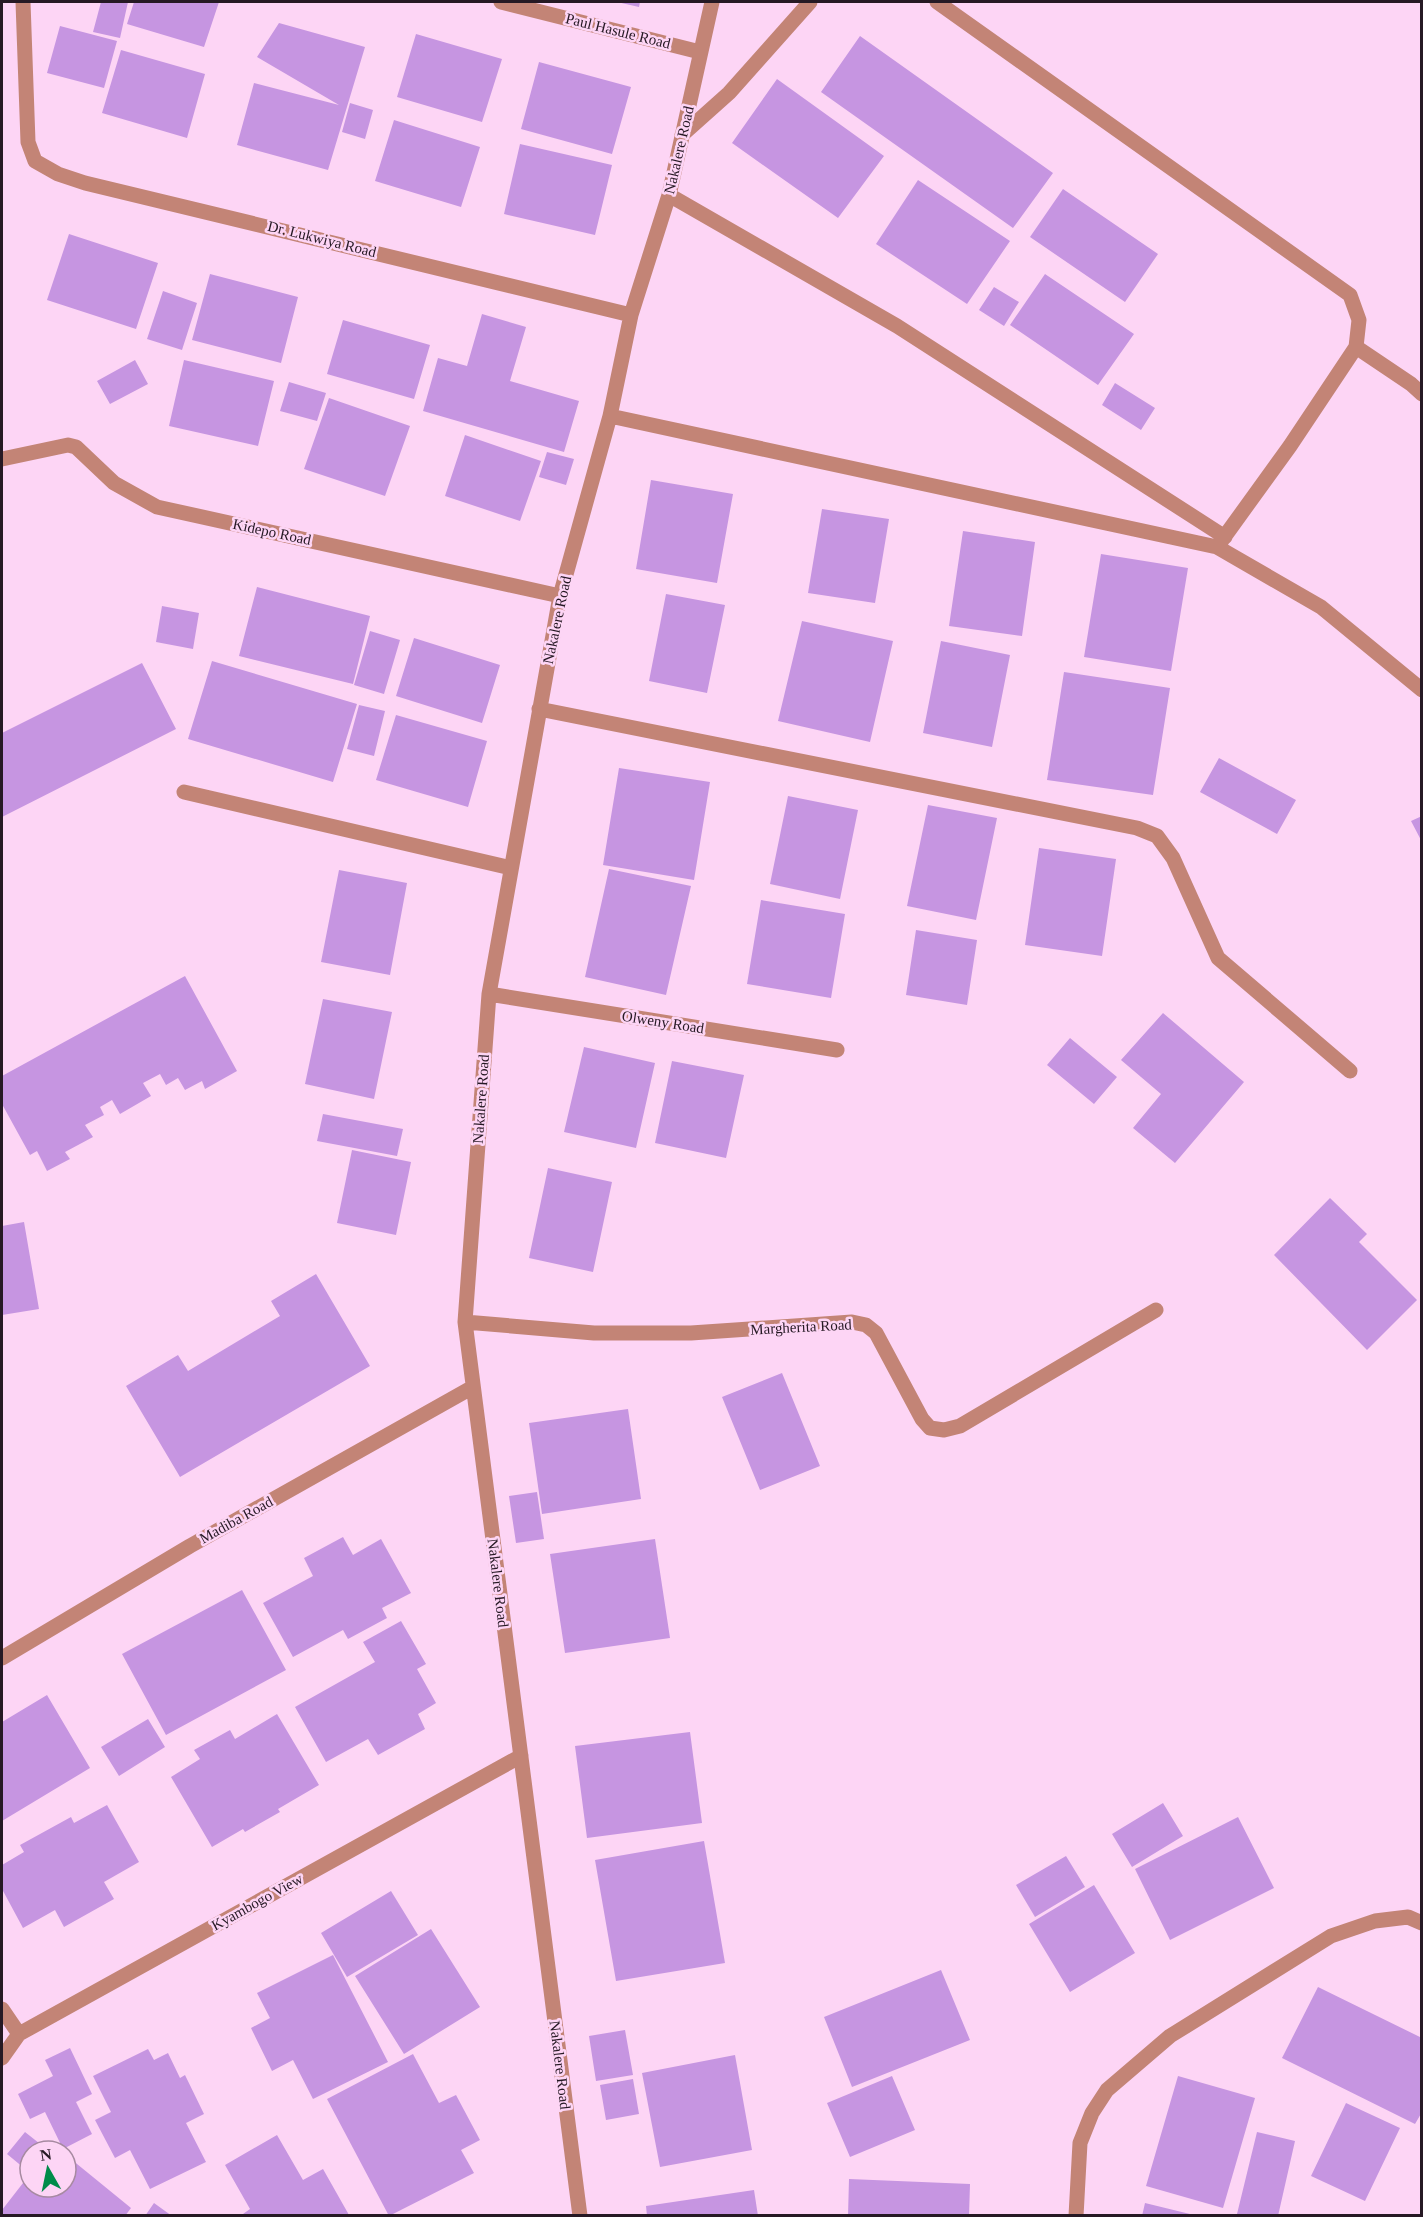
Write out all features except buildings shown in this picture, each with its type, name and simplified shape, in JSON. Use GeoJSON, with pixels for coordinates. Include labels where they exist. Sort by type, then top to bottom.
{"type":"FeatureCollection","features":[{"type":"Feature","properties":{"kind":"street","name":"Dr. Lukwiya Road"},"geometry":{"type":"LineString","coordinates":[[23,2],[28,142],[35,161],[58,174],[85,183],[631,315]]}},
{"type":"Feature","properties":{"kind":"street","name":"Paul Hasule Road"},"geometry":{"type":"LineString","coordinates":[[501,2],[700,52]]}},
{"type":"Feature","properties":{"kind":"street","name":"Nakalere Road"},"geometry":{"type":"LineString","coordinates":[[579,2215],[465,1322],[489,994],[560,596],[610,416],[631,315],[669,195],[712,2]]}},
{"type":"Feature","properties":{"kind":"street"},"geometry":{"type":"LineString","coordinates":[[682,135],[729,93],[810,2]]}},
{"type":"Feature","properties":{"kind":"street"},"geometry":{"type":"LineString","coordinates":[[937,2],[1350,295],[1359,320],[1356,347],[1290,446],[1221,542]]}},
{"type":"Feature","properties":{"kind":"street"},"geometry":{"type":"LineString","coordinates":[[669,195],[897,326],[1321,607],[1422,690]]}},
{"type":"Feature","properties":{"kind":"street"},"geometry":{"type":"LineString","coordinates":[[1356,347],[1422,394]]}},
{"type":"Feature","properties":{"kind":"street"},"geometry":{"type":"LineString","coordinates":[[610,416],[1221,542]]}},
{"type":"Feature","properties":{"kind":"street","name":"Kidepo Road"},"geometry":{"type":"LineString","coordinates":[[2,459],[68,445],[76,447],[114,483],[157,507],[560,596]]}},
{"type":"Feature","properties":{"kind":"street"},"geometry":{"type":"LineString","coordinates":[[539,709],[1137,828],[1157,836],[1173,858],[1218,958],[1350,1071]]}},
{"type":"Feature","properties":{"kind":"street"},"geometry":{"type":"LineString","coordinates":[[184,792],[511,868]]}},
{"type":"Feature","properties":{"kind":"street","name":"Olweny Road"},"geometry":{"type":"LineString","coordinates":[[489,994],[837,1050]]}},
{"type":"Feature","properties":{"kind":"street","name":"Margherita Road"},"geometry":{"type":"LineString","coordinates":[[465,1322],[594,1333],[702,1333],[852,1322],[866,1325],[876,1333],[922,1419],[930,1428],[944,1430],[960,1426],[1156,1310]]}},
{"type":"Feature","properties":{"kind":"street","name":"Madiba Road"},"geometry":{"type":"LineString","coordinates":[[2,1658],[190,1546],[473,1387]]}},
{"type":"Feature","properties":{"kind":"street","name":"Kyambogo View"},"geometry":{"type":"LineString","coordinates":[[2,2058],[19,2034],[521,1756]]}},
{"type":"Feature","properties":{"kind":"street"},"geometry":{"type":"LineString","coordinates":[[1076,2216],[1080,2143],[1092,2113],[1107,2090],[1170,2036],[1331,1936],[1375,1921],[1408,1917],[1422,1923]]}},
{"type":"Feature","properties":{"kind":"street"},"geometry":{"type":"LineString","coordinates":[[2,2009],[19,2034]]}}]}
